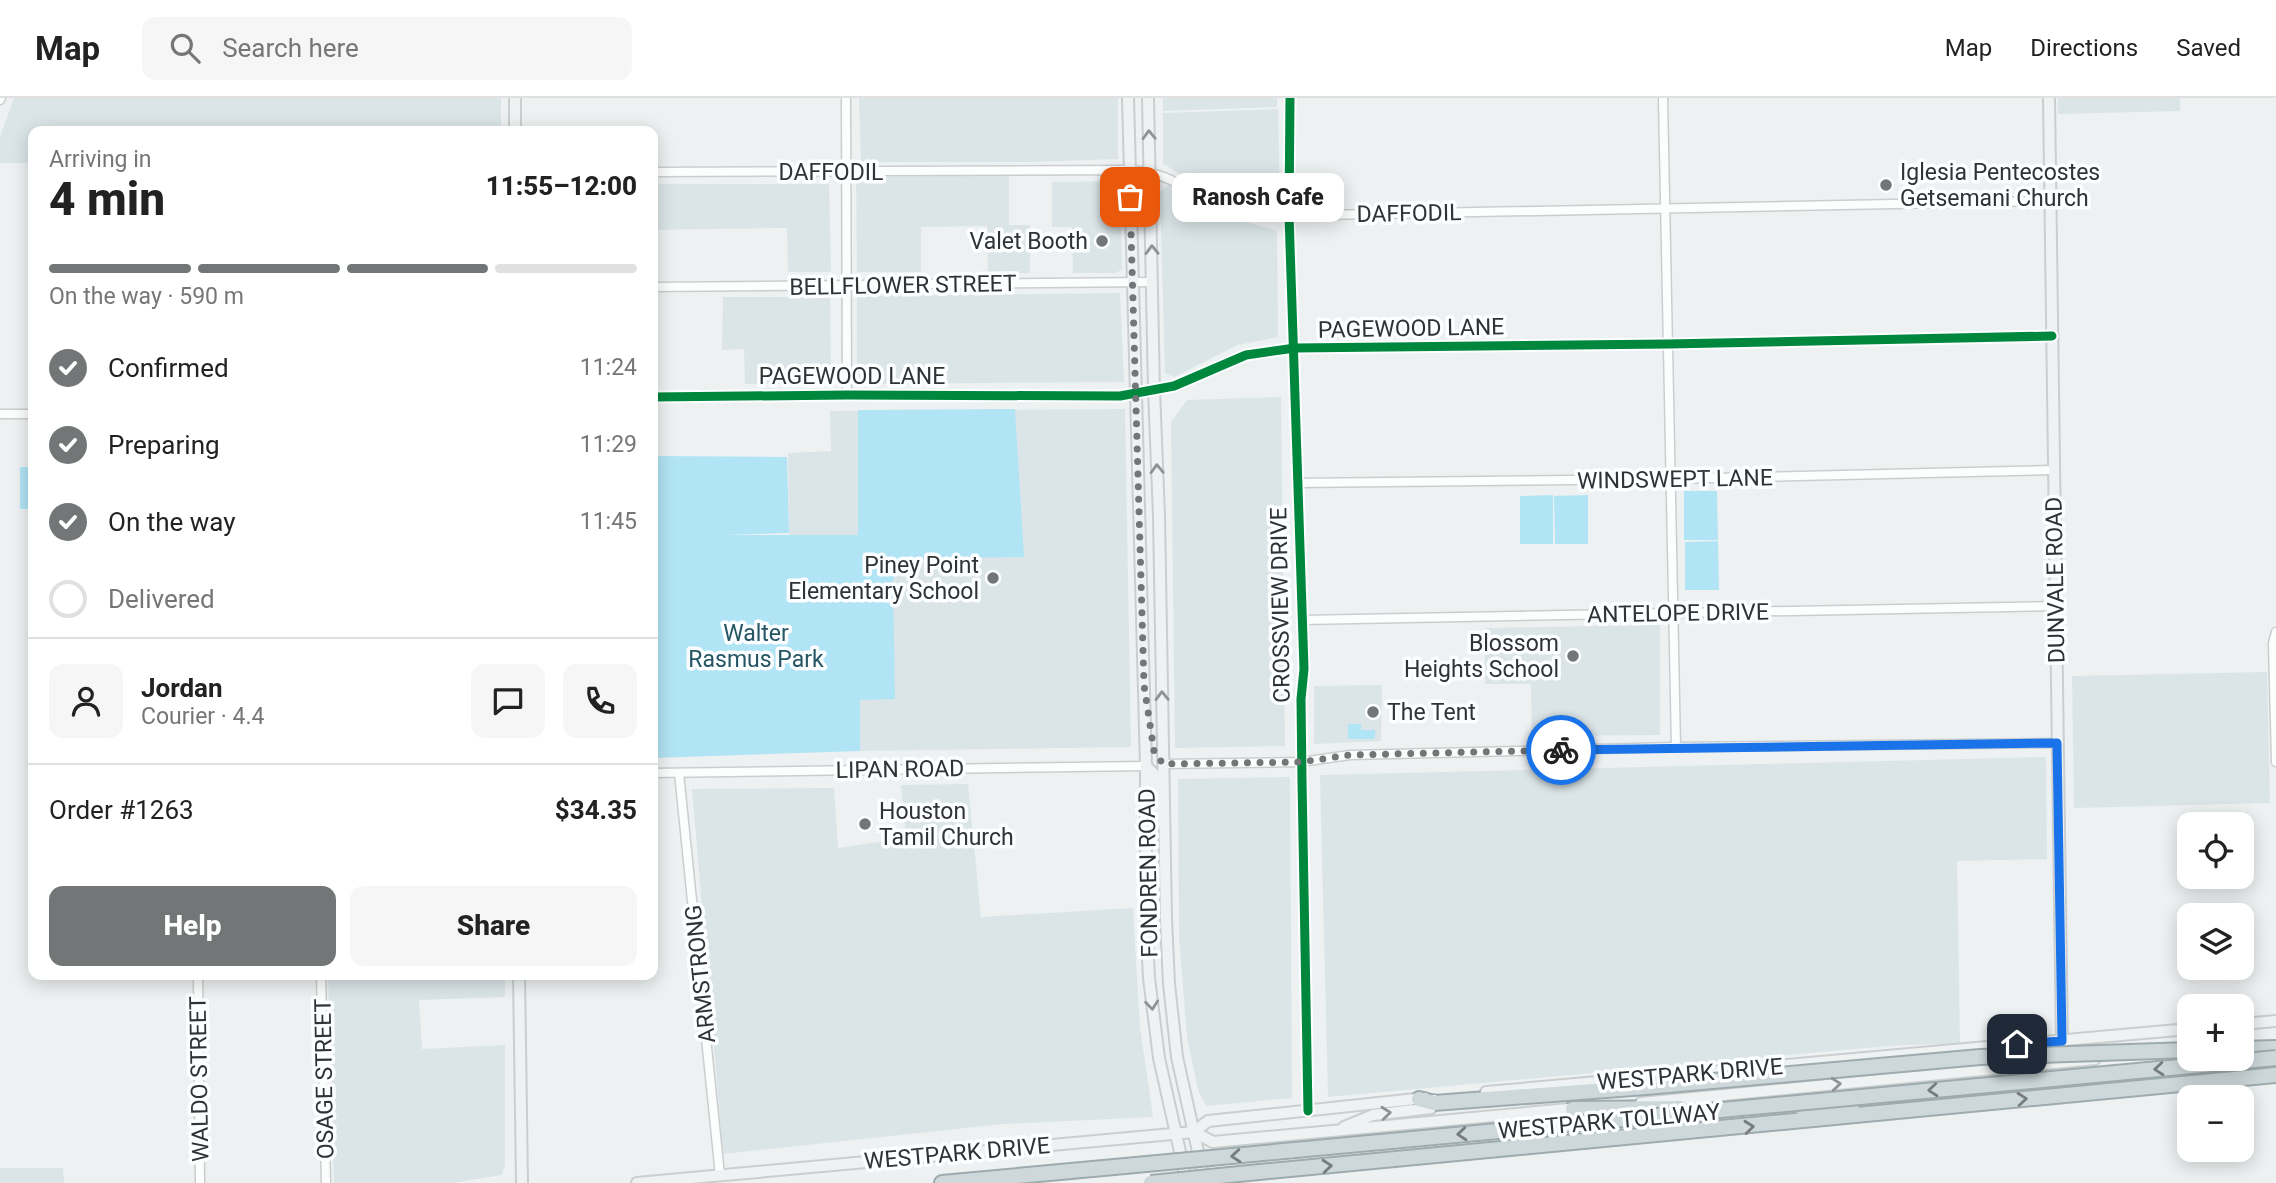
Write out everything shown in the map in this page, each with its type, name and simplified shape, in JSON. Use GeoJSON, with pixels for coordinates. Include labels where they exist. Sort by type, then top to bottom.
{"type":"FeatureCollection","features":[{"type":"Feature","properties":{"kind":"highway"},"geometry":{"type":"LineString","coordinates":[[2254,1047],[2276,1048]]}},
{"type":"Feature","properties":{"kind":"highway"},"geometry":{"type":"LineString","coordinates":[[1419,1099],[1646,1087],[1980,1057],[2177,1050]]}},
{"type":"Feature","properties":{"kind":"highway","name":"WESTPARK TOLLWAY"},"geometry":{"type":"LineString","coordinates":[[942,1183],[2276,1058]]}},
{"type":"Feature","properties":{"kind":"highway","name":"WESTPARK TOLLWAY"},"geometry":{"type":"LineString","coordinates":[[1151,1183],[2276,1075]]}},
{"type":"Feature","properties":{"kind":"highway"},"geometry":{"type":"LineString","coordinates":[[1573,1109],[1930,1108]]}},
{"type":"Feature","properties":{"kind":"main road"},"geometry":{"type":"LineString","coordinates":[[515,98],[515,126]]}},
{"type":"Feature","properties":{"kind":"main road","name":"FONDREN ROAD"},"geometry":{"type":"LineString","coordinates":[[1128,98],[1146,765],[1146,918],[1155,1033],[1187,1183]]}},
{"type":"Feature","properties":{"kind":"main road","name":"FONDREN ROAD"},"geometry":{"type":"LineString","coordinates":[[1148,98],[1169,984],[1177,1058],[1205,1183]]}},
{"type":"Feature","properties":{"kind":"main road","name":"DUNVALE ROAD"},"geometry":{"type":"LineString","coordinates":[[2049,98],[2062,1063]]}},
{"type":"Feature","properties":{"kind":"main road"},"geometry":{"type":"LineString","coordinates":[[1140,516],[1159,516]]}},
{"type":"Feature","properties":{"kind":"main road"},"geometry":{"type":"LineString","coordinates":[[1143,634],[1161,635]]}},
{"type":"Feature","properties":{"kind":"main road"},"geometry":{"type":"LineString","coordinates":[[1144,685],[1154,751],[1163,764]]}},
{"type":"Feature","properties":{"kind":"main road"},"geometry":{"type":"LineString","coordinates":[[1146,765],[1154,774],[1155,803],[1164,832]]}},
{"type":"Feature","properties":{"kind":"main road"},"geometry":{"type":"LineString","coordinates":[[1146,918],[1166,919]]}},
{"type":"Feature","properties":{"kind":"main road"},"geometry":{"type":"LineString","coordinates":[[519,980],[522,1183]]}},
{"type":"Feature","properties":{"kind":"main road"},"geometry":{"type":"LineString","coordinates":[[2254,1023],[2276,1021]]}},
{"type":"Feature","properties":{"kind":"main road","name":"WESTPARK DRIVE"},"geometry":{"type":"LineString","coordinates":[[1331,1132],[1373,1115],[1431,1108],[1434,1100],[1950,1049],[2177,1030]]}},
{"type":"Feature","properties":{"kind":"main road"},"geometry":{"type":"LineString","coordinates":[[1155,1033],[1174,1032]]}},
{"type":"Feature","properties":{"kind":"main road"},"geometry":{"type":"LineString","coordinates":[[2254,1045],[2276,1041]]}},
{"type":"Feature","properties":{"kind":"main road","name":"WESTPARK DRIVE"},"geometry":{"type":"LineString","coordinates":[[1194,1132],[1213,1142],[2177,1051]]}},
{"type":"Feature","properties":{"kind":"main road","name":"WESTPARK DRIVE"},"geometry":{"type":"LineString","coordinates":[[637,1183],[1176,1134],[1194,1132],[1208,1121],[1419,1099]]}},
{"type":"Feature","properties":{"kind":"street"},"geometry":{"type":"LineString","coordinates":[[846,98],[847,395]]}},
{"type":"Feature","properties":{"kind":"street","name":"CROSSVIEW DRIVE"},"geometry":{"type":"LineString","coordinates":[[1290,98],[1289,215],[1304,669],[1301,762],[1308,1111]]}},
{"type":"Feature","properties":{"kind":"street"},"geometry":{"type":"LineString","coordinates":[[1662,98],[1676,747]]}},
{"type":"Feature","properties":{"kind":"street","name":"DAFFODIL"},"geometry":{"type":"LineString","coordinates":[[658,172],[1151,171],[1224,209],[1272,216],[2050,201]]}},
{"type":"Feature","properties":{"kind":"street","name":"BELLFLOWER STREET"},"geometry":{"type":"LineString","coordinates":[[658,286],[1152,282]]}},
{"type":"Feature","properties":{"kind":"street","name":"PAGEWOOD LANE"},"geometry":{"type":"LineString","coordinates":[[658,397],[1120,396],[1174,386],[1246,355],[1295,348],[2052,337]]}},
{"type":"Feature","properties":{"kind":"street"},"geometry":{"type":"LineString","coordinates":[[0,414],[28,414]]}},
{"type":"Feature","properties":{"kind":"street","name":"WINDSWEPT LANE"},"geometry":{"type":"LineString","coordinates":[[1297,483],[1671,480],[2053,470]]}},
{"type":"Feature","properties":{"kind":"street","name":"ANTELOPE DRIVE"},"geometry":{"type":"LineString","coordinates":[[1302,620],[2055,606]]}},
{"type":"Feature","properties":{"kind":"street"},"geometry":{"type":"LineString","coordinates":[[2276,632],[2273,643],[2276,762]]}},
{"type":"Feature","properties":{"kind":"street"},"geometry":{"type":"LineString","coordinates":[[1163,764],[1301,762],[1350,755],[1676,747],[2057,743]]}},
{"type":"Feature","properties":{"kind":"street","name":"LIPAN ROAD"},"geometry":{"type":"LineString","coordinates":[[658,773],[1146,765]]}},
{"type":"Feature","properties":{"kind":"street","name":"ARMSTRONG"},"geometry":{"type":"LineString","coordinates":[[679,773],[720,1175]]}},
{"type":"Feature","properties":{"kind":"street","name":"WALDO STREET"},"geometry":{"type":"LineString","coordinates":[[198,980],[200,1183]]}},
{"type":"Feature","properties":{"kind":"street","name":"OSAGE STREET"},"geometry":{"type":"LineString","coordinates":[[321,980],[326,1183]]}},
{"type":"Feature","properties":{"kind":"shaded area"},"geometry":{"type":"Polygon","coordinates":[[[14,98],[501,98],[501,126],[28,126],[28,163],[0,163],[0,137],[14,98]]]}},
{"type":"Feature","properties":{"kind":"shaded area"},"geometry":{"type":"Polygon","coordinates":[[[859,98],[1118,98],[1118,159],[861,162],[859,98]]]}},
{"type":"Feature","properties":{"kind":"shaded area"},"geometry":{"type":"Polygon","coordinates":[[[1163,98],[1277,98],[1277,107],[1163,111],[1163,98]]]}},
{"type":"Feature","properties":{"kind":"shaded area"},"geometry":{"type":"Polygon","coordinates":[[[2058,98],[2180,98],[2180,111],[2058,114],[2058,98]]]}},
{"type":"Feature","properties":{"kind":"shaded area"},"geometry":{"type":"Polygon","coordinates":[[[1278,109],[1280,201],[1274,206],[1227,202],[1163,164],[1163,113],[1278,109]]]}},
{"type":"Feature","properties":{"kind":"shaded area"},"geometry":{"type":"Polygon","coordinates":[[[1009,175],[1009,225],[1030,225],[1030,273],[988,273],[987,226],[921,227],[921,272],[857,272],[856,177],[1009,175]]]}},
{"type":"Feature","properties":{"kind":"shaded area"},"geometry":{"type":"Polygon","coordinates":[[[1120,181],[1122,270],[1115,273],[1073,273],[1072,227],[1052,227],[1052,182],[1120,181]]]}},
{"type":"Feature","properties":{"kind":"shaded area"},"geometry":{"type":"Polygon","coordinates":[[[658,184],[829,184],[831,272],[788,272],[787,228],[658,230],[658,184]]]}},
{"type":"Feature","properties":{"kind":"shaded area"},"geometry":{"type":"Polygon","coordinates":[[[1168,185],[1218,214],[1277,231],[1278,337],[1238,345],[1174,377],[1165,373],[1160,192],[1168,185]]]}},
{"type":"Feature","properties":{"kind":"shaded area"},"geometry":{"type":"Polygon","coordinates":[[[1120,293],[1124,382],[857,384],[857,296],[1120,293]]]}},
{"type":"Feature","properties":{"kind":"shaded area"},"geometry":{"type":"Polygon","coordinates":[[[723,297],[830,297],[831,384],[745,384],[744,349],[722,350],[723,297]]]}},
{"type":"Feature","properties":{"kind":"shaded area"},"geometry":{"type":"Polygon","coordinates":[[[1281,397],[1285,746],[1175,748],[1171,422],[1187,400],[1281,397]]]}},
{"type":"Feature","properties":{"kind":"shaded area","name":"Piney Point Elementary School"},"geometry":{"type":"Polygon","coordinates":[[[1125,409],[1131,747],[860,751],[859,536],[789,535],[788,453],[831,451],[830,411],[1125,409]]]}},
{"type":"Feature","properties":{"kind":"shaded area","name":"Blossom Heights School"},"geometry":{"type":"Polygon","coordinates":[[[1660,625],[1660,735],[1532,736],[1531,684],[1485,684],[1485,628],[1660,625]]]}},
{"type":"Feature","properties":{"kind":"shaded area"},"geometry":{"type":"Polygon","coordinates":[[[2267,672],[2270,803],[2074,808],[2072,676],[2267,672]]]}},
{"type":"Feature","properties":{"kind":"shaded area","name":"The Tent"},"geometry":{"type":"Polygon","coordinates":[[[1382,685],[1381,741],[1314,744],[1314,686],[1382,685]]]}},
{"type":"Feature","properties":{"kind":"shaded area"},"geometry":{"type":"Polygon","coordinates":[[[2046,757],[2047,859],[1957,861],[1960,1043],[1888,1046],[1328,1097],[1320,775],[2046,757]]]}},
{"type":"Feature","properties":{"kind":"shaded area"},"geometry":{"type":"Polygon","coordinates":[[[1290,777],[1292,1098],[1206,1106],[1198,1090],[1187,1037],[1179,936],[1178,779],[1290,777]]]}},
{"type":"Feature","properties":{"kind":"shaded area"},"geometry":{"type":"Polygon","coordinates":[[[968,784],[981,917],[1133,908],[1140,1027],[1153,1117],[1003,1124],[723,1154],[692,789],[834,788],[838,848],[906,838],[901,785],[968,784]]]}},
{"type":"Feature","properties":{"kind":"shaded area"},"geometry":{"type":"Polygon","coordinates":[[[328,980],[505,980],[505,997],[419,1000],[422,1049],[505,1045],[505,1165],[502,1175],[452,1183],[334,1183],[328,980]]]}},
{"type":"Feature","properties":{"kind":"shaded area"},"geometry":{"type":"Polygon","coordinates":[[[0,1168],[63,1168],[64,1183],[0,1183],[0,1168]]]}},
{"type":"Feature","properties":{"kind":"green space","name":"Walter Rasmus Park"},"geometry":{"type":"Polygon","coordinates":[[[1015,409],[1024,557],[908,559],[898,567],[893,580],[895,699],[860,700],[860,751],[658,758],[658,456],[787,457],[789,533],[723,535],[858,535],[858,410],[1015,409]]]}},
{"type":"Feature","properties":{"kind":"green space"},"geometry":{"type":"Polygon","coordinates":[[[20,467],[28,467],[28,509],[20,509],[20,467]]]}},
{"type":"Feature","properties":{"kind":"green space"},"geometry":{"type":"Polygon","coordinates":[[[1684,491],[1717,491],[1718,540],[1684,540],[1684,491]]]}},
{"type":"Feature","properties":{"kind":"green space"},"geometry":{"type":"Polygon","coordinates":[[[1553,495],[1553,544],[1520,544],[1520,496],[1553,495]]]}},
{"type":"Feature","properties":{"kind":"green space"},"geometry":{"type":"Polygon","coordinates":[[[1588,495],[1588,544],[1555,544],[1554,496],[1588,495]]]}},
{"type":"Feature","properties":{"kind":"green space"},"geometry":{"type":"Polygon","coordinates":[[[1718,541],[1719,590],[1685,590],[1685,542],[1718,541]]]}},
{"type":"Feature","properties":{"kind":"green space"},"geometry":{"type":"Polygon","coordinates":[[[1348,724],[1361,724],[1361,730],[1375,730],[1375,739],[1348,739],[1348,724]]]}},
{"type":"Feature","properties":{"kind":"cycle path"},"geometry":{"type":"LineString","coordinates":[[1290,98],[1289,215],[1304,669],[1301,699],[1308,1111]]}},
{"type":"Feature","properties":{"kind":"cycle path"},"geometry":{"type":"LineString","coordinates":[[658,397],[1120,396],[1174,386],[1246,355],[1295,348],[2052,336]]}},
{"type":"Feature","properties":{"kind":"way so far"},"geometry":{"type":"LineString","coordinates":[[1130,197],[1144,685],[1154,751],[1163,764],[1301,762],[1350,755],[1561,750]]}},
{"type":"Feature","properties":{"kind":"place","name":"Iglesia Pentecostes Getsemani Church"},"geometry":{"type":"Point","coordinates":[1886,185]}},
{"type":"Feature","properties":{"kind":"place","name":"Ranosh Cafe"},"geometry":{"type":"Point","coordinates":[1130,197]}},
{"type":"Feature","properties":{"kind":"place","name":"Valet Booth"},"geometry":{"type":"Point","coordinates":[1102,241]}},
{"type":"Feature","properties":{"kind":"place","name":"Piney Point Elementary School"},"geometry":{"type":"Point","coordinates":[993,578]}},
{"type":"Feature","properties":{"kind":"place","name":"Blossom Heights School"},"geometry":{"type":"Point","coordinates":[1573,656]}},
{"type":"Feature","properties":{"kind":"place","name":"The Tent"},"geometry":{"type":"Point","coordinates":[1373,712]}},
{"type":"Feature","properties":{"kind":"place","name":"Houston Tamil Church"},"geometry":{"type":"Point","coordinates":[865,824]}},
{"type":"Feature","properties":{"kind":"route"},"geometry":{"type":"LineString","coordinates":[[1561,750],[2057,743],[2062,1041],[2017,1044]]}}]}
